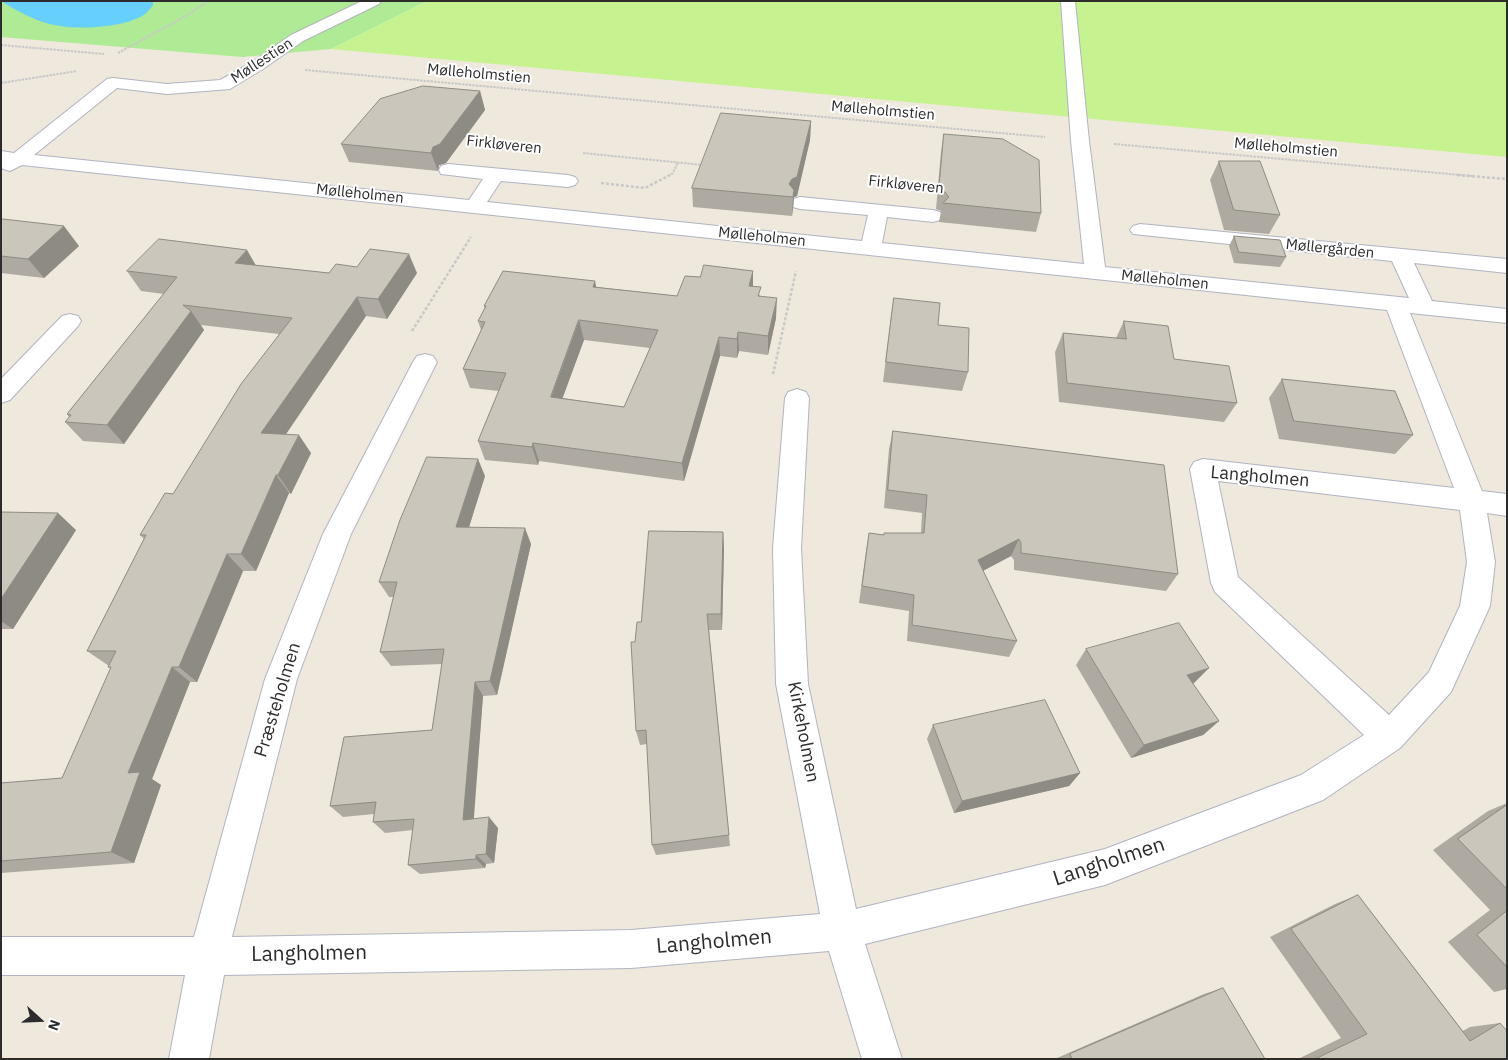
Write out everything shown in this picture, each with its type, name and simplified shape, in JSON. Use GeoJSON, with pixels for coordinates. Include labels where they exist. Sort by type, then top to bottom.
{"type":"FeatureCollection","features":[{"type":"Feature","properties":{"kind":"street","name":"Møllestien"},"geometry":{"type":"LineString","coordinates":[[10,158],[113,84],[167,89],[224,86],[297,38],[374,1]]}},
{"type":"Feature","properties":{"kind":"street"},"geometry":{"type":"LineString","coordinates":[[1068,1],[1080,141],[1095,272]]}},
{"type":"Feature","properties":{"kind":"street"},"geometry":{"type":"LineString","coordinates":[[1,172],[10,158]]}},
{"type":"Feature","properties":{"kind":"street","name":"Mølleholmen"},"geometry":{"type":"LineString","coordinates":[[10,158],[475,205],[870,249],[1507,316]]}},
{"type":"Feature","properties":{"kind":"street","name":"Firkløveren"},"geometry":{"type":"LineString","coordinates":[[448,170],[568,181]]}},
{"type":"Feature","properties":{"kind":"street"},"geometry":{"type":"LineString","coordinates":[[475,205],[496,175]]}},
{"type":"Feature","properties":{"kind":"street","name":"Firkløveren"},"geometry":{"type":"LineString","coordinates":[[800,204],[933,216]]}},
{"type":"Feature","properties":{"kind":"street"},"geometry":{"type":"LineString","coordinates":[[870,249],[879,210]]}},
{"type":"Feature","properties":{"kind":"street","name":"Møllergården"},"geometry":{"type":"LineString","coordinates":[[1140,230],[1507,266]]}},
{"type":"Feature","properties":{"kind":"street"},"geometry":{"type":"LineString","coordinates":[[1400,256],[1409,305]]}},
{"type":"Feature","properties":{"kind":"street","name":"Langholmen"},"geometry":{"type":"LineString","coordinates":[[1,956],[208,956],[631,949],[842,931],[1105,867],[1311,788],[1389,738],[1440,682],[1475,606],[1481,562],[1472,500],[1409,305]]}},
{"type":"Feature","properties":{"kind":"street"},"geometry":{"type":"LineString","coordinates":[[1,394],[70,321]]}},
{"type":"Feature","properties":{"kind":"street","name":"Præsteholmen"},"geometry":{"type":"LineString","coordinates":[[189,1059],[208,956],[284,672],[337,534],[364,477],[425,362]]}},
{"type":"Feature","properties":{"kind":"street","name":"Kirkeholmen"},"geometry":{"type":"LineString","coordinates":[[797,398],[787,548],[792,684],[842,931],[882,1059]]}},
{"type":"Feature","properties":{"kind":"street","name":"Langholmen"},"geometry":{"type":"LineString","coordinates":[[1389,738],[1225,583],[1203,469],[1472,500]]}},
{"type":"Feature","properties":{"kind":"street"},"geometry":{"type":"LineString","coordinates":[[1472,500],[1507,505]]}},
{"type":"Feature","properties":{"kind":"path","name":"Mølleholmstien"},"geometry":{"type":"LineString","coordinates":[[257,66],[1507,179]]}},
{"type":"Feature","properties":{"kind":"path"},"geometry":{"type":"LineString","coordinates":[[578,152],[706,165]]}},
{"type":"Feature","properties":{"kind":"path"},"geometry":{"type":"LineString","coordinates":[[568,181],[645,188],[672,173],[678,162]]}},
{"type":"Feature","properties":{"kind":"path"},"geometry":{"type":"LineString","coordinates":[[425,362],[408,338],[472,234]]}},
{"type":"Feature","properties":{"kind":"path"},"geometry":{"type":"LineString","coordinates":[[797,268],[772,378],[797,398]]}},
{"type":"Feature","properties":{"kind":"green space"},"geometry":{"type":"Polygon","coordinates":[[[1,1],[427,1],[331,49],[242,57],[1,37],[1,1]]]}},
{"type":"Feature","properties":{"kind":"green space"},"geometry":{"type":"Polygon","coordinates":[[[427,1],[1507,1],[1507,157],[331,49],[427,1]]]}},
{"type":"Feature","properties":{"kind":"water"},"geometry":{"type":"Polygon","coordinates":[[[1,1],[153,1],[153,5],[143,15],[133,20],[86,28],[64,27],[40,21],[1,1]]]}},
{"type":"Feature","properties":{"kind":"building"},"geometry":{"type":"Polygon","coordinates":[[[423,86],[480,91],[440,144],[433,147],[431,153],[341,144],[380,99],[423,86]]]}},
{"type":"Feature","properties":{"kind":"building"},"geometry":{"type":"Polygon","coordinates":[[[721,113],[811,121],[797,177],[792,179],[789,184],[794,190],[793,197],[692,188],[721,113]]]}},
{"type":"Feature","properties":{"kind":"building"},"geometry":{"type":"Polygon","coordinates":[[[944,134],[1003,139],[1039,160],[1041,213],[943,203],[949,197],[945,192],[939,190],[944,134]]]}},
{"type":"Feature","properties":{"kind":"building"},"geometry":{"type":"Polygon","coordinates":[[[1219,161],[1260,161],[1280,215],[1234,210],[1219,161]]]}},
{"type":"Feature","properties":{"kind":"building"},"geometry":{"type":"Polygon","coordinates":[[[3,219],[64,226],[28,259],[1,256],[1,221],[3,219]]]}},
{"type":"Feature","properties":{"kind":"building"},"geometry":{"type":"Polygon","coordinates":[[[1234,236],[1280,240],[1286,257],[1239,252],[1234,236]]]}},
{"type":"Feature","properties":{"kind":"building"},"geometry":{"type":"Polygon","coordinates":[[[159,239],[247,250],[235,263],[329,273],[336,264],[357,267],[370,249],[409,254],[378,299],[357,297],[261,433],[299,435],[278,475],[276,475],[241,554],[227,554],[179,667],[172,667],[128,773],[140,772],[111,852],[1,861],[1,783],[62,778],[111,667],[108,667],[116,651],[87,651],[146,535],[140,535],[165,493],[173,494],[241,384],[292,318],[183,305],[191,311],[107,425],[65,422],[71,415],[67,414],[177,277],[127,271],[159,239]]]}},
{"type":"Feature","properties":{"kind":"building"},"geometry":{"type":"Polygon","coordinates":[[[704,265],[753,271],[749,286],[761,287],[758,296],[777,298],[768,336],[738,332],[737,339],[719,337],[682,463],[533,443],[532,447],[478,441],[506,373],[463,369],[485,322],[478,321],[486,306],[484,306],[503,271],[595,281],[593,287],[677,296],[685,276],[700,277],[704,265]],[[579,320],[551,397],[624,407],[658,330],[579,320]]]}},
{"type":"Feature","properties":{"kind":"building"},"geometry":{"type":"Polygon","coordinates":[[[894,298],[940,303],[938,325],[969,328],[968,372],[886,362],[894,298]]]}},
{"type":"Feature","properties":{"kind":"building"},"geometry":{"type":"Polygon","coordinates":[[[1124,321],[1168,326],[1174,359],[1229,366],[1237,403],[1067,383],[1063,333],[1126,339],[1124,321]]]}},
{"type":"Feature","properties":{"kind":"building"},"geometry":{"type":"Polygon","coordinates":[[[1282,379],[1395,391],[1413,435],[1294,421],[1282,379]]]}},
{"type":"Feature","properties":{"kind":"building"},"geometry":{"type":"Polygon","coordinates":[[[893,431],[1164,465],[1178,574],[1021,553],[1019,539],[978,560],[1017,641],[912,625],[914,595],[862,586],[869,533],[884,535],[884,533],[924,533],[927,495],[888,490],[893,431]]]}},
{"type":"Feature","properties":{"kind":"building"},"geometry":{"type":"Polygon","coordinates":[[[427,457],[478,459],[456,527],[525,528],[490,681],[475,682],[463,820],[489,817],[486,854],[476,855],[476,859],[408,865],[414,819],[373,822],[376,802],[330,806],[344,737],[432,730],[444,649],[380,652],[397,582],[379,582],[400,520],[427,457]]]}},
{"type":"Feature","properties":{"kind":"building"},"geometry":{"type":"Polygon","coordinates":[[[1,512],[58,513],[1,599],[1,512]]]}},
{"type":"Feature","properties":{"kind":"building"},"geometry":{"type":"Polygon","coordinates":[[[649,531],[723,532],[721,614],[707,614],[729,835],[652,845],[646,730],[636,731],[631,642],[635,642],[637,622],[641,622],[649,531]]]}},
{"type":"Feature","properties":{"kind":"building"},"geometry":{"type":"Polygon","coordinates":[[[1179,623],[1209,668],[1187,675],[1219,721],[1144,745],[1086,649],[1179,623]]]}},
{"type":"Feature","properties":{"kind":"building"},"geometry":{"type":"Polygon","coordinates":[[[1045,700],[1080,773],[962,801],[933,725],[1045,700]]]}},
{"type":"Feature","properties":{"kind":"building"},"geometry":{"type":"Polygon","coordinates":[[[1507,805],[1507,889],[1458,839],[1507,805]]]}},
{"type":"Feature","properties":{"kind":"building"},"geometry":{"type":"Polygon","coordinates":[[[1358,895],[1470,1041],[1500,1023],[1507,1031],[1507,1059],[1315,1059],[1367,1034],[1291,929],[1358,895]]]}},
{"type":"Feature","properties":{"kind":"building"},"geometry":{"type":"Polygon","coordinates":[[[1507,911],[1507,967],[1477,935],[1507,911]]]}},
{"type":"Feature","properties":{"kind":"building"},"geometry":{"type":"Polygon","coordinates":[[[1223,988],[1265,1059],[1072,1059],[1070,1054],[1223,988]]]}}]}
